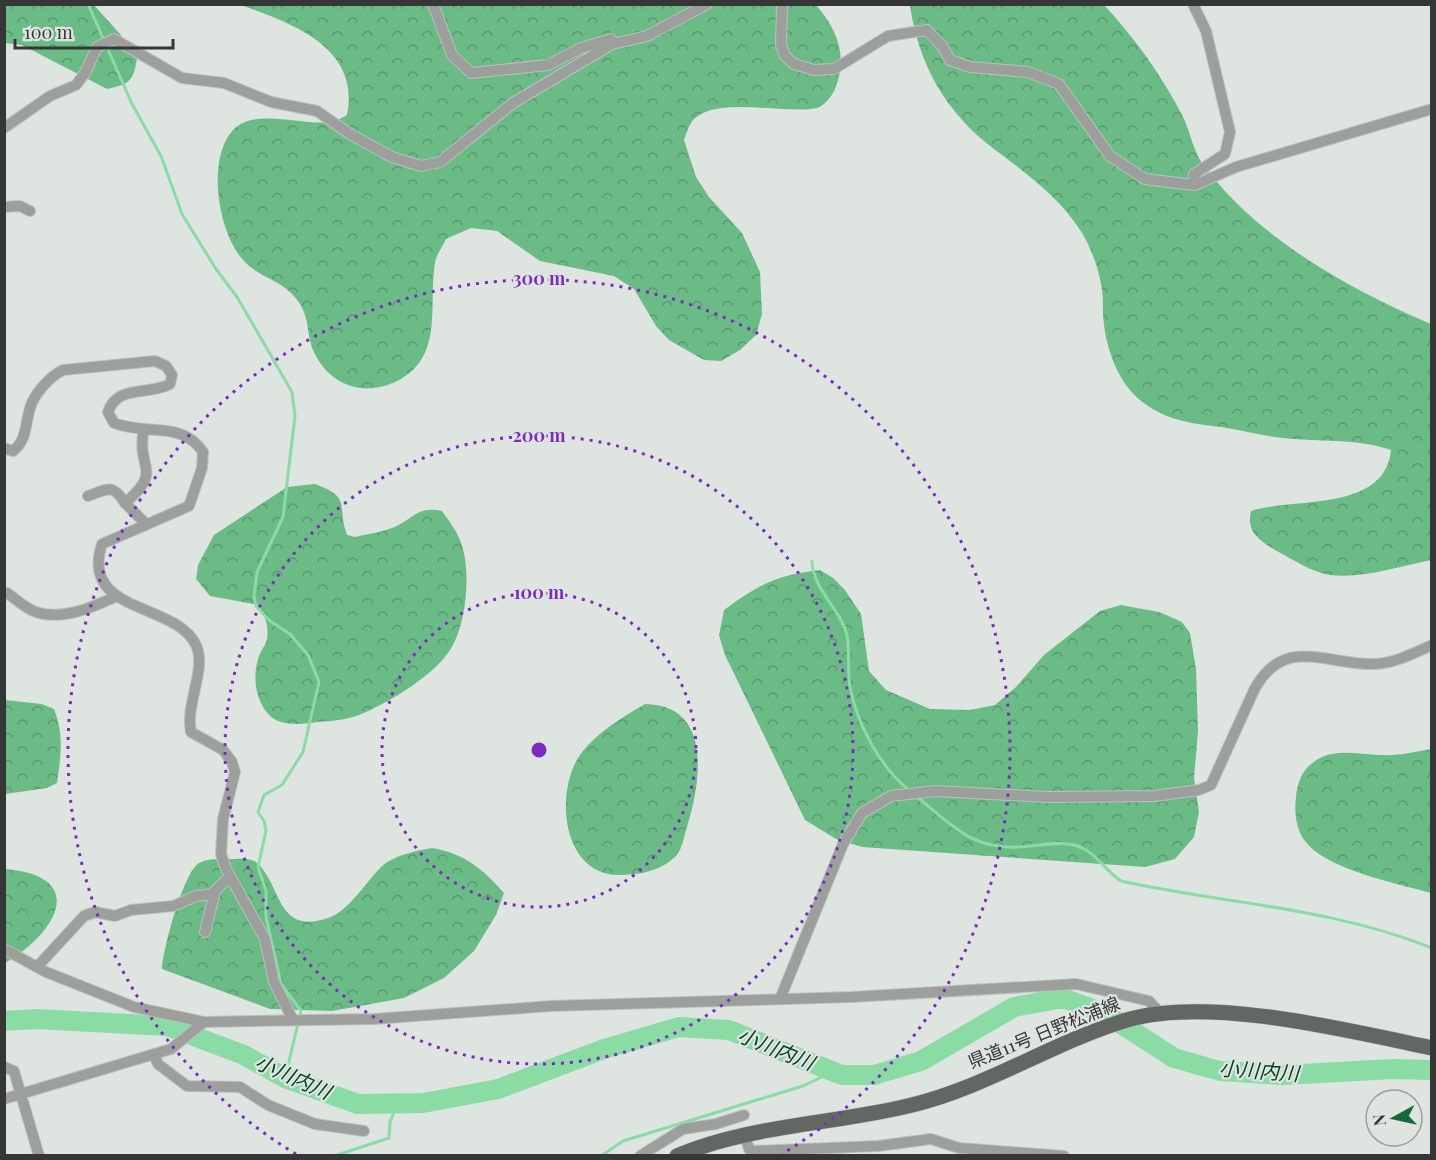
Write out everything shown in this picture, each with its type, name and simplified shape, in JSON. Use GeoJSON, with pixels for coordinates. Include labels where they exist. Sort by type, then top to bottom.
{"type":"FeatureCollection","features":[{"type":"Feature","properties":{"kind":"main road","name":"県道11号 日野松浦線"},"geometry":{"type":"LineString","coordinates":[[677,1155],[719,1141],[915,1105],[1104,1028],[1126,1020],[1161,1014],[1205,1011],[1263,1018],[1431,1048]]}},
{"type":"Feature","properties":{"kind":"street"},"geometry":{"type":"LineString","coordinates":[[433,4],[452,55],[471,74],[548,65],[581,48],[629,33],[647,36]]}},
{"type":"Feature","properties":{"kind":"street"},"geometry":{"type":"LineString","coordinates":[[4,128],[50,96],[75,85],[85,74],[97,47],[114,39],[182,78],[224,83],[271,102],[318,111],[350,134],[392,157],[421,166],[440,162],[513,103],[573,66],[612,44],[647,36],[707,4]]}},
{"type":"Feature","properties":{"kind":"street"},"geometry":{"type":"LineString","coordinates":[[782,4],[781,45],[785,56],[794,64],[814,70],[834,69],[888,36],[927,30],[943,47],[950,60],[980,68],[1028,72],[1059,84],[1110,156],[1145,179],[1195,185],[1236,167],[1431,109]]}},
{"type":"Feature","properties":{"kind":"street"},"geometry":{"type":"LineString","coordinates":[[1193,4],[1206,30],[1230,132],[1225,154],[1194,174],[1195,185]]}},
{"type":"Feature","properties":{"kind":"street"},"geometry":{"type":"LineString","coordinates":[[4,207],[20,206],[30,211]]}},
{"type":"Feature","properties":{"kind":"street"},"geometry":{"type":"LineString","coordinates":[[4,448],[13,451],[20,446],[30,406],[52,375],[63,369],[155,361],[166,366],[172,375],[170,384],[159,390],[121,394],[111,403],[108,412],[114,423],[127,428],[186,434],[195,441],[203,452],[202,468],[189,506],[102,544],[98,558],[101,575],[115,597],[184,628],[195,644],[200,658],[188,718],[191,732],[223,750],[232,762],[235,772],[222,834],[221,854],[230,876],[265,939],[274,982],[292,1018]]}},
{"type":"Feature","properties":{"kind":"street"},"geometry":{"type":"LineString","coordinates":[[125,503],[147,479],[149,470],[140,447],[144,429]]}},
{"type":"Feature","properties":{"kind":"street"},"geometry":{"type":"LineString","coordinates":[[87,496],[110,489],[117,491],[125,503],[146,524]]}},
{"type":"Feature","properties":{"kind":"street"},"geometry":{"type":"LineString","coordinates":[[7,593],[36,612],[46,613],[86,610],[115,597]]}},
{"type":"Feature","properties":{"kind":"street"},"geometry":{"type":"LineString","coordinates":[[780,999],[843,844],[862,813],[878,803],[891,796],[935,791],[1048,797],[1154,796],[1199,790],[1211,785],[1263,673],[1278,662],[1298,655],[1376,664],[1406,657],[1431,645]]}},
{"type":"Feature","properties":{"kind":"street"},"geometry":{"type":"LineString","coordinates":[[205,932],[214,894],[230,876]]}},
{"type":"Feature","properties":{"kind":"street"},"geometry":{"type":"LineString","coordinates":[[37,967],[84,916],[95,912],[114,916],[131,910],[173,906],[196,896],[214,894]]}},
{"type":"Feature","properties":{"kind":"street"},"geometry":{"type":"LineString","coordinates":[[4,949],[37,967],[134,1007],[204,1022],[292,1018],[374,1019],[551,1006],[780,999],[1015,989],[1076,984],[1149,1001],[1161,1014]]}},
{"type":"Feature","properties":{"kind":"street"},"geometry":{"type":"LineString","coordinates":[[4,1099],[171,1049],[204,1022]]}},
{"type":"Feature","properties":{"kind":"street"},"geometry":{"type":"LineString","coordinates":[[154,1054],[158,1064],[187,1086],[240,1087],[268,1105],[315,1124],[364,1131]]}},
{"type":"Feature","properties":{"kind":"street"},"geometry":{"type":"LineString","coordinates":[[4,1067],[14,1071],[39,1155]]}},
{"type":"Feature","properties":{"kind":"street"},"geometry":{"type":"LineString","coordinates":[[640,1155],[683,1129],[716,1124],[744,1116]]}},
{"type":"Feature","properties":{"kind":"street"},"geometry":{"type":"LineString","coordinates":[[745,1136],[749,1149],[753,1151],[878,1146],[931,1139],[959,1148],[1064,1155]]}},
{"type":"Feature","properties":{"kind":"green space"},"geometry":{"type":"Polygon","coordinates":[[[4,5],[94,5],[137,57],[130,80],[107,89],[22,45],[5,43],[4,5]]]}},
{"type":"Feature","properties":{"kind":"green space"},"geometry":{"type":"Polygon","coordinates":[[[241,5],[816,5],[835,34],[841,55],[839,77],[830,98],[817,108],[731,107],[715,109],[701,114],[691,123],[684,140],[696,177],[709,197],[742,233],[760,272],[762,314],[756,335],[740,350],[721,361],[704,360],[669,340],[656,326],[634,289],[614,276],[540,261],[497,231],[471,228],[446,239],[437,257],[433,279],[432,327],[429,342],[415,369],[389,385],[377,388],[353,387],[342,383],[332,376],[316,356],[312,348],[306,317],[299,302],[287,289],[255,271],[235,249],[222,215],[218,177],[225,143],[233,130],[242,123],[266,118],[330,122],[347,115],[349,91],[343,72],[333,55],[318,41],[281,20],[241,5]]]}},
{"type":"Feature","properties":{"kind":"green space"},"geometry":{"type":"Polygon","coordinates":[[[910,5],[1104,5],[1157,72],[1183,117],[1202,163],[1249,215],[1276,237],[1337,278],[1431,324],[1431,560],[1368,574],[1330,575],[1295,561],[1255,535],[1250,525],[1251,511],[1334,499],[1355,493],[1372,484],[1385,470],[1391,450],[1351,442],[1275,437],[1192,423],[1156,411],[1139,399],[1123,381],[1109,348],[1104,325],[1100,278],[1082,233],[1053,197],[977,135],[948,103],[927,67],[914,27],[910,5]]]}},
{"type":"Feature","properties":{"kind":"green space"},"geometry":{"type":"Polygon","coordinates":[[[315,484],[339,498],[347,535],[355,537],[397,526],[419,512],[442,511],[459,538],[463,549],[466,562],[466,592],[462,621],[453,645],[446,656],[424,677],[384,703],[354,717],[293,724],[280,722],[270,716],[261,703],[256,688],[257,663],[267,634],[266,621],[259,605],[210,596],[196,579],[198,565],[214,535],[287,487],[315,484]]]}},
{"type":"Feature","properties":{"kind":"green space"},"geometry":{"type":"Polygon","coordinates":[[[820,570],[833,578],[845,590],[861,614],[869,671],[886,690],[930,709],[970,710],[995,705],[1016,687],[1044,655],[1100,611],[1121,605],[1159,612],[1182,622],[1190,633],[1196,669],[1198,731],[1194,778],[1199,812],[1194,837],[1175,859],[1145,867],[862,847],[836,839],[805,820],[725,655],[719,635],[724,610],[748,593],[780,578],[820,570]]]}},
{"type":"Feature","properties":{"kind":"green space"},"geometry":{"type":"Polygon","coordinates":[[[5,700],[42,704],[54,709],[60,737],[57,783],[47,788],[5,794],[5,700]]]}},
{"type":"Feature","properties":{"kind":"green space"},"geometry":{"type":"Polygon","coordinates":[[[645,704],[667,708],[682,717],[692,731],[697,749],[696,789],[683,843],[676,856],[663,866],[648,872],[617,875],[599,871],[585,861],[575,847],[566,811],[567,792],[571,774],[584,749],[608,727],[645,704]]]}},
{"type":"Feature","properties":{"kind":"green space"},"geometry":{"type":"Polygon","coordinates":[[[1431,749],[1431,893],[1345,867],[1315,851],[1305,841],[1296,820],[1295,808],[1298,784],[1303,773],[1311,764],[1322,757],[1336,753],[1394,755],[1431,749]]]}},
{"type":"Feature","properties":{"kind":"green space"},"geometry":{"type":"Polygon","coordinates":[[[432,848],[464,858],[489,877],[504,893],[496,915],[474,951],[444,978],[404,998],[332,1011],[270,1009],[162,969],[170,929],[181,896],[193,870],[202,861],[248,859],[254,861],[265,872],[282,906],[289,914],[298,920],[311,922],[328,918],[343,909],[381,867],[392,859],[432,848]]]}},
{"type":"Feature","properties":{"kind":"green space"},"geometry":{"type":"Polygon","coordinates":[[[5,869],[31,874],[48,883],[56,894],[56,908],[50,922],[38,937],[5,963],[5,869]]]}},
{"type":"Feature","properties":{"kind":"waterway"},"geometry":{"type":"LineString","coordinates":[[88,4],[132,104],[161,156],[182,214],[216,269],[237,297],[292,392],[295,416],[283,517],[257,572],[254,596],[256,606],[270,621],[290,634],[308,655],[319,682],[303,752],[282,785],[264,795],[258,812],[264,821],[266,831],[258,867],[266,891],[266,917],[281,984],[301,1011],[285,1078]]}},
{"type":"Feature","properties":{"kind":"waterway"},"geometry":{"type":"LineString","coordinates":[[812,561],[817,581],[844,625],[847,635],[850,687],[864,730],[879,757],[909,790]]}},
{"type":"Feature","properties":{"kind":"waterway"},"geometry":{"type":"LineString","coordinates":[[916,796],[951,825],[975,840],[988,844],[1002,847],[1074,845],[1088,851],[1121,881],[1355,923],[1432,948]]}},
{"type":"Feature","properties":{"kind":"waterway","name":"小川内川"},"geometry":{"type":"LineString","coordinates":[[4,1021],[36,1019],[167,1026],[244,1055],[285,1078],[358,1104],[423,1103],[498,1089],[604,1049],[679,1027],[729,1030],[842,1075],[874,1075],[921,1061],[1014,1007],[1063,998],[1106,1014],[1174,1058],[1220,1071],[1284,1075],[1392,1069],[1432,1070]]}},
{"type":"Feature","properties":{"kind":"waterway"},"geometry":{"type":"LineString","coordinates":[[601,1156],[623,1141],[803,1086],[834,1071]]}},
{"type":"Feature","properties":{"kind":"waterway"},"geometry":{"type":"LineString","coordinates":[[334,1156],[389,1138],[390,1122],[397,1104]]}}]}
